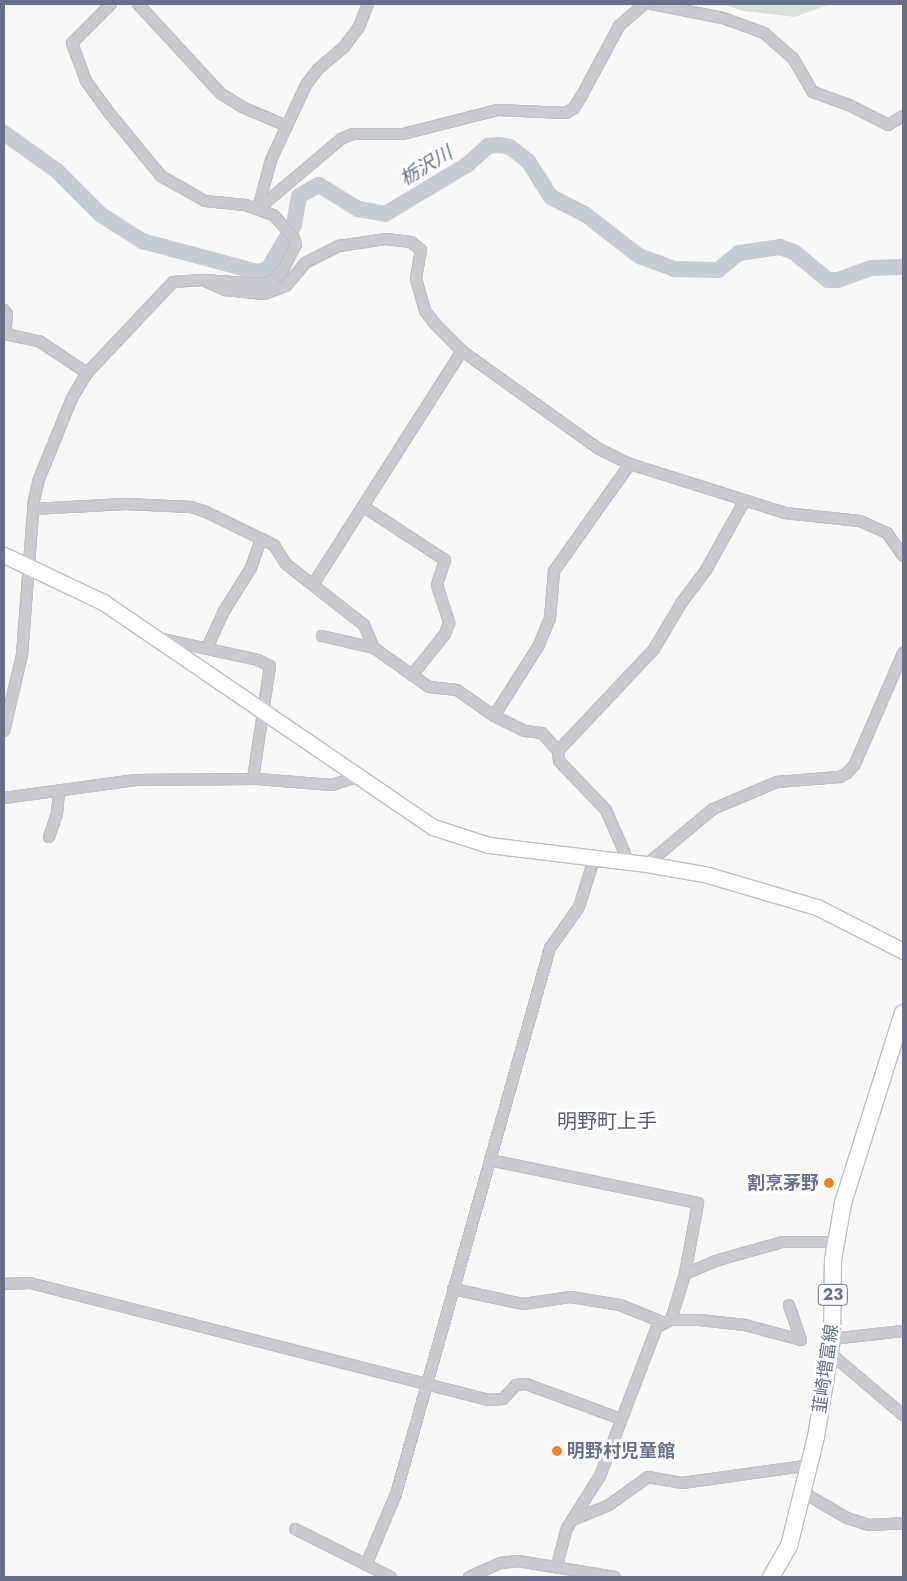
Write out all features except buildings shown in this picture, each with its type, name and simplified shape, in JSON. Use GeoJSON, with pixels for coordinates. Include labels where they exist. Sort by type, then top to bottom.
{"type":"FeatureCollection","features":[{"type":"Feature","properties":{"kind":"main road","name":"韮崎増富線"},"geometry":{"type":"LineString","coordinates":[[771,1577],[789,1546],[811,1465],[831,1346],[835,1242],[843,1203],[903,1013]]}},
{"type":"Feature","properties":{"kind":"street"},"geometry":{"type":"LineString","coordinates":[[4,730],[22,655],[33,509],[39,478],[72,398],[87,373],[173,282],[203,280],[262,284],[273,280],[294,253],[294,238],[279,220],[258,209],[205,200],[161,176],[86,81],[72,43],[111,4]]}},
{"type":"Feature","properties":{"kind":"street"},"geometry":{"type":"LineString","coordinates":[[138,4],[220,93],[242,107],[287,126]]}},
{"type":"Feature","properties":{"kind":"street"},"geometry":{"type":"LineString","coordinates":[[258,209],[271,160],[306,85],[318,69],[344,47],[359,27],[368,4]]}},
{"type":"Feature","properties":{"kind":"street"},"geometry":{"type":"LineString","coordinates":[[258,209],[341,139],[353,134],[403,134],[498,110],[566,113],[581,97],[618,26],[644,4]]}},
{"type":"Feature","properties":{"kind":"street"},"geometry":{"type":"LineString","coordinates":[[652,4],[722,18]]}},
{"type":"Feature","properties":{"kind":"street"},"geometry":{"type":"LineString","coordinates":[[694,4],[722,18],[764,34],[793,58],[813,92],[888,125],[903,116]]}},
{"type":"Feature","properties":{"kind":"street"},"geometry":{"type":"LineString","coordinates":[[203,280],[225,290],[264,294],[286,286],[305,263],[339,246],[403,240],[421,250],[415,271],[425,311],[435,324],[462,351],[599,449],[630,464],[785,513],[860,521],[887,533],[903,556]]}},
{"type":"Feature","properties":{"kind":"street"},"geometry":{"type":"LineString","coordinates":[[4,310],[7,314],[4,336],[39,340],[87,373]]}},
{"type":"Feature","properties":{"kind":"street"},"geometry":{"type":"LineString","coordinates":[[314,583],[462,351]]}},
{"type":"Feature","properties":{"kind":"street"},"geometry":{"type":"LineString","coordinates":[[494,716],[525,672],[539,645],[550,618],[554,571],[630,464]]}},
{"type":"Feature","properties":{"kind":"street"},"geometry":{"type":"LineString","coordinates":[[558,750],[654,649],[682,602],[706,570],[745,500]]}},
{"type":"Feature","properties":{"kind":"street"},"geometry":{"type":"LineString","coordinates":[[33,509],[125,504],[191,507],[274,546],[286,564],[314,583],[364,625],[374,648]]}},
{"type":"Feature","properties":{"kind":"street"},"geometry":{"type":"LineString","coordinates":[[364,507],[445,560],[437,585],[449,623],[445,634],[412,675]]}},
{"type":"Feature","properties":{"kind":"street"},"geometry":{"type":"LineString","coordinates":[[207,648],[224,610],[251,568],[261,539]]}},
{"type":"Feature","properties":{"kind":"street"},"geometry":{"type":"LineString","coordinates":[[4,555],[96,598],[159,639],[413,817],[466,840],[594,859],[647,864],[708,875],[808,904],[851,922],[903,951]]}},
{"type":"Feature","properties":{"kind":"street"},"geometry":{"type":"LineString","coordinates":[[322,636],[374,648],[429,686],[457,690],[494,716],[525,731],[542,733],[558,750],[559,761],[606,810],[629,863]]}},
{"type":"Feature","properties":{"kind":"street"},"geometry":{"type":"LineString","coordinates":[[159,639],[258,660],[270,666],[253,779]]}},
{"type":"Feature","properties":{"kind":"street"},"geometry":{"type":"LineString","coordinates":[[647,864],[713,809],[777,782],[840,777],[848,773],[855,764],[903,653]]}},
{"type":"Feature","properties":{"kind":"street"},"geometry":{"type":"LineString","coordinates":[[4,798],[136,780],[253,779],[332,785],[357,777]]}},
{"type":"Feature","properties":{"kind":"street"},"geometry":{"type":"LineString","coordinates":[[49,836],[57,814],[59,790]]}},
{"type":"Feature","properties":{"kind":"street"},"geometry":{"type":"LineString","coordinates":[[366,1565],[387,1521],[550,948],[579,907],[594,859]]}},
{"type":"Feature","properties":{"kind":"street"},"geometry":{"type":"LineString","coordinates":[[490,1160],[698,1203],[685,1274],[667,1321],[657,1327],[600,1476],[572,1520],[557,1565]]}},
{"type":"Feature","properties":{"kind":"street"},"geometry":{"type":"LineString","coordinates":[[685,1274],[724,1258],[782,1242],[835,1242]]}},
{"type":"Feature","properties":{"kind":"street"},"geometry":{"type":"LineString","coordinates":[[4,1284],[30,1283],[497,1401],[508,1396],[516,1385],[526,1384],[622,1419]]}},
{"type":"Feature","properties":{"kind":"street"},"geometry":{"type":"LineString","coordinates":[[453,1289],[523,1304],[571,1297],[620,1305],[667,1321],[745,1325],[801,1340],[790,1305]]}},
{"type":"Feature","properties":{"kind":"street"},"geometry":{"type":"LineString","coordinates":[[831,1346],[903,1331]]}},
{"type":"Feature","properties":{"kind":"street"},"geometry":{"type":"LineString","coordinates":[[831,1346],[903,1415]]}},
{"type":"Feature","properties":{"kind":"street"},"geometry":{"type":"LineString","coordinates":[[572,1520],[609,1505],[648,1477],[682,1483],[811,1465]]}},
{"type":"Feature","properties":{"kind":"street"},"geometry":{"type":"LineString","coordinates":[[804,1493],[847,1518],[869,1525],[903,1523]]}},
{"type":"Feature","properties":{"kind":"street"},"geometry":{"type":"LineString","coordinates":[[295,1529],[390,1577]]}},
{"type":"Feature","properties":{"kind":"street"},"geometry":{"type":"LineString","coordinates":[[470,1577],[501,1563],[518,1561],[557,1565],[615,1577]]}},
{"type":"Feature","properties":{"kind":"shaded area"},"geometry":{"type":"Polygon","coordinates":[[[722,4],[830,4],[795,17],[744,11],[722,4]]]}},
{"type":"Feature","properties":{"kind":"waterway"},"geometry":{"type":"LineString","coordinates":[[782,4],[813,4]]}},
{"type":"Feature","properties":{"kind":"waterway","name":"栃沢川"},"geometry":{"type":"LineString","coordinates":[[4,133],[57,171],[100,214],[142,241],[258,272],[268,269],[294,225],[299,196],[319,185],[358,209],[385,214],[467,165],[488,146],[499,145],[510,147],[528,161],[551,197],[586,215],[639,256],[674,269],[718,270],[739,253],[780,247],[794,252],[828,280],[838,280],[871,268],[903,267]]}},
{"type":"Feature","properties":{"kind":"place","name":"割烹茅野"},"geometry":{"type":"Point","coordinates":[829,1183]}},
{"type":"Feature","properties":{"kind":"place","name":"明野村児童館"},"geometry":{"type":"Point","coordinates":[557,1451]}},
{"type":"Feature","properties":{"kind":"district","name":"明野町上手"},"geometry":{"type":"Point","coordinates":[607,1121]}}]}
